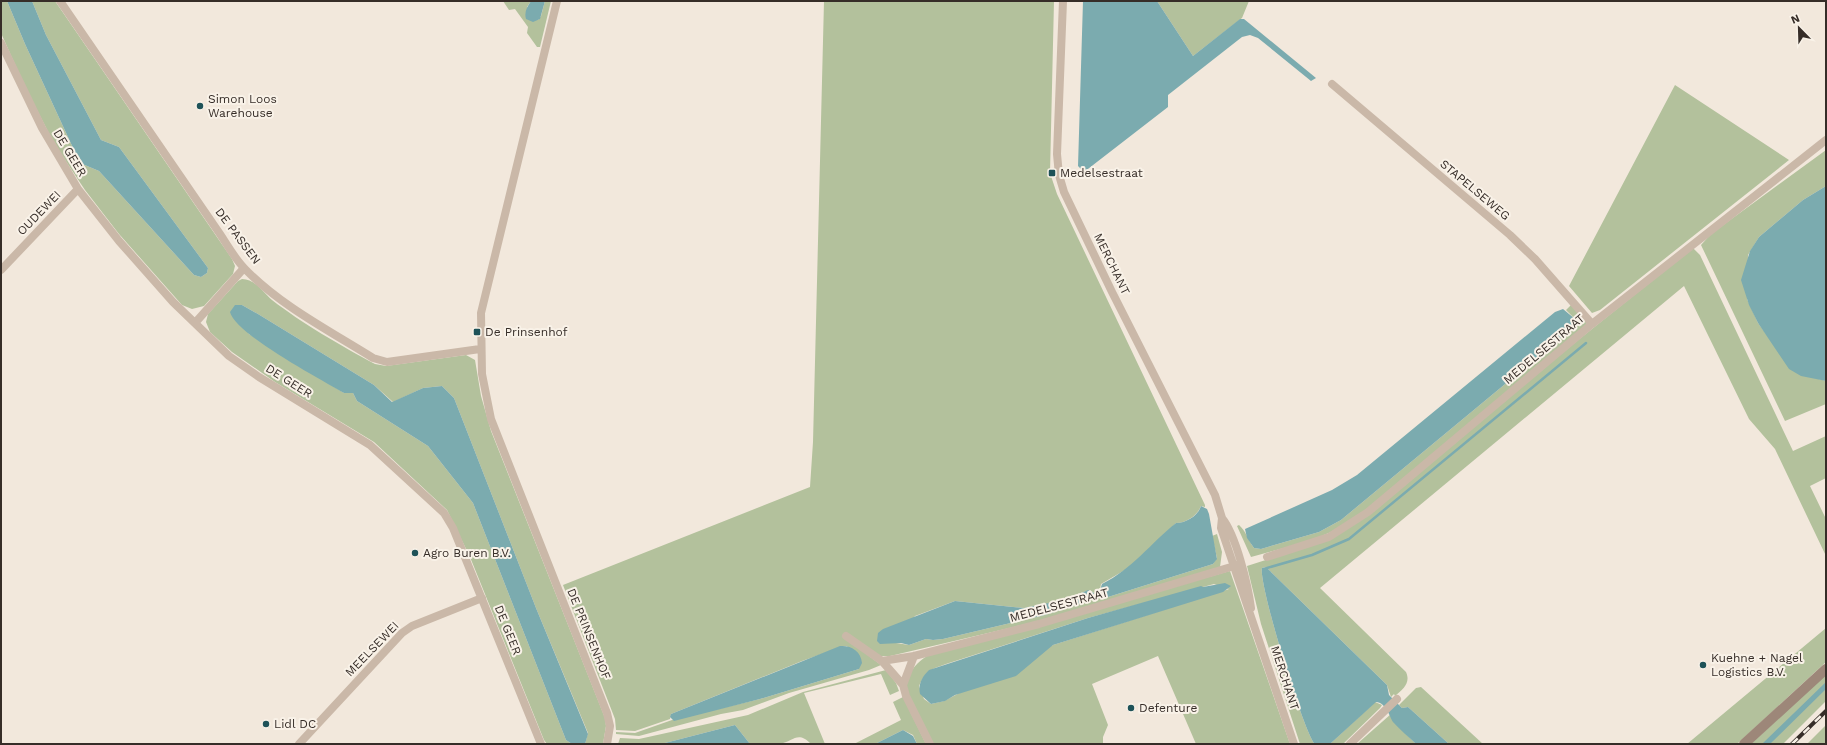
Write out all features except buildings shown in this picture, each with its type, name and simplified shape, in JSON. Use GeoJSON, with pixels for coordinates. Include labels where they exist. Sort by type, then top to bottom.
{"type":"FeatureCollection","features":[{"type":"Feature","properties":{"kind":"main road"},"geometry":{"type":"LineString","coordinates":[[1744,744],[1826,669]]}},
{"type":"Feature","properties":{"kind":"street","name":"DE PASSEN"},"geometry":{"type":"LineString","coordinates":[[60,1],[244,268],[293,308],[373,358],[387,362],[480,349]]}},
{"type":"Feature","properties":{"kind":"street","name":"DE PRINSENHOF"},"geometry":{"type":"LineString","coordinates":[[557,1],[481,313],[480,349],[482,374],[490,419],[607,712],[610,726],[607,744]]}},
{"type":"Feature","properties":{"kind":"street","name":"MERCHANT"},"geometry":{"type":"LineString","coordinates":[[1063,1],[1057,154],[1059,175],[1064,192],[1112,292],[1215,495],[1222,518],[1228,525],[1237,566],[1249,592],[1253,618],[1294,744]]}},
{"type":"Feature","properties":{"kind":"street","name":"DE GEER"},"geometry":{"type":"LineString","coordinates":[[1,44],[38,121],[78,189],[119,241],[173,302],[229,356],[259,377],[370,445],[444,513],[453,528],[541,744]]}},
{"type":"Feature","properties":{"kind":"street","name":"STAPELSEWEG"},"geometry":{"type":"LineString","coordinates":[[1332,84],[1510,235],[1535,260],[1592,324]]}},
{"type":"Feature","properties":{"kind":"street","name":"MEDELSESTRAAT"},"geometry":{"type":"LineString","coordinates":[[1267,557],[1328,537],[1339,532],[1368,512],[1592,324],[1826,140]]}},
{"type":"Feature","properties":{"kind":"street","name":"OUDEWEI"},"geometry":{"type":"LineString","coordinates":[[1,270],[78,189]]}},
{"type":"Feature","properties":{"kind":"street"},"geometry":{"type":"LineString","coordinates":[[195,323],[244,268]]}},
{"type":"Feature","properties":{"kind":"street","name":"MEDELSESTRAAT"},"geometry":{"type":"LineString","coordinates":[[882,661],[914,656],[1066,617],[1237,566]]}},
{"type":"Feature","properties":{"kind":"street","name":"MEELSEWEI"},"geometry":{"type":"LineString","coordinates":[[299,744],[402,633],[412,626],[482,598]]}},
{"type":"Feature","properties":{"kind":"street"},"geometry":{"type":"LineString","coordinates":[[846,636],[882,661],[903,685],[906,696],[930,744]]}},
{"type":"Feature","properties":{"kind":"street"},"geometry":{"type":"LineString","coordinates":[[903,685],[914,656]]}},
{"type":"Feature","properties":{"kind":"street"},"geometry":{"type":"LineString","coordinates":[[1350,744],[1397,699]]}},
{"type":"Feature","properties":{"kind":"green space"},"geometry":{"type":"Polygon","coordinates":[[[1,1],[7,1],[25,44],[80,163],[99,171],[194,275],[201,277],[207,273],[208,268],[119,147],[101,140],[46,35],[32,1],[55,1],[232,259],[235,266],[233,274],[204,306],[192,309],[182,305],[119,234],[85,190],[55,145],[25,87],[1,33],[1,1]]]}},
{"type":"Feature","properties":{"kind":"green space"},"geometry":{"type":"Polygon","coordinates":[[[503,1],[531,1],[527,7],[538,20],[541,16],[545,1],[551,1],[540,47],[537,47],[527,33],[528,27],[515,9],[509,10],[503,1]]]}},
{"type":"Feature","properties":{"kind":"green space"},"geometry":{"type":"Polygon","coordinates":[[[824,1],[1054,1],[1050,173],[1057,194],[1205,505],[1205,507],[1201,506],[1197,513],[1191,518],[1184,522],[1176,523],[1130,567],[1101,584],[1100,590],[1108,597],[1213,564],[1217,558],[1212,536],[1217,534],[1222,552],[1220,567],[1043,620],[890,656],[880,656],[857,647],[881,665],[869,670],[789,693],[743,710],[721,714],[639,736],[616,734],[616,732],[635,733],[672,720],[760,699],[859,669],[847,646],[844,646],[802,661],[671,714],[670,719],[635,731],[616,730],[615,719],[563,585],[810,487],[813,442],[824,1]],[[1090,590],[1046,604],[1024,608],[955,601],[915,616],[896,643],[909,645],[926,639],[943,639],[1045,615],[1093,599],[1094,593],[1090,590]]]}},
{"type":"Feature","properties":{"kind":"green space"},"geometry":{"type":"Polygon","coordinates":[[[1157,1],[1249,1],[1242,18],[1193,56],[1157,1]]]}},
{"type":"Feature","properties":{"kind":"green space"},"geometry":{"type":"Polygon","coordinates":[[[1675,85],[1789,160],[1600,310],[1592,313],[1569,286],[1675,85]]]}},
{"type":"Feature","properties":{"kind":"green space"},"geometry":{"type":"Polygon","coordinates":[[[1826,150],[1826,186],[1803,200],[1759,237],[1748,255],[1747,299],[1758,323],[1769,338],[1815,378],[1826,381],[1826,404],[1785,421],[1701,245],[1711,234],[1826,150]]]}},
{"type":"Feature","properties":{"kind":"green space"},"geometry":{"type":"Polygon","coordinates":[[[1693,248],[1700,255],[1793,451],[1826,436],[1826,478],[1810,486],[1826,519],[1826,556],[1775,449],[1749,419],[1684,286],[1320,588],[1406,672],[1408,679],[1407,683],[1395,696],[1394,694],[1391,697],[1387,685],[1266,567],[1262,568],[1267,600],[1292,687],[1309,734],[1315,744],[1300,744],[1261,624],[1247,566],[1329,540],[1693,248]]]}},
{"type":"Feature","properties":{"kind":"green space"},"geometry":{"type":"Polygon","coordinates":[[[242,279],[251,281],[272,300],[308,325],[375,364],[386,366],[466,355],[475,360],[481,396],[491,431],[605,718],[606,726],[603,744],[585,744],[588,733],[536,608],[454,398],[442,386],[423,388],[393,402],[374,385],[258,314],[242,305],[235,305],[249,334],[344,393],[353,393],[357,401],[428,446],[473,503],[566,740],[572,744],[547,744],[544,740],[470,557],[447,510],[374,442],[275,382],[232,352],[210,332],[206,322],[208,314],[238,281],[242,279]]]}},
{"type":"Feature","properties":{"kind":"green space"},"geometry":{"type":"Polygon","coordinates":[[[1572,304],[1587,325],[1363,512],[1338,529],[1310,541],[1251,557],[1237,526],[1239,525],[1243,530],[1254,548],[1261,549],[1319,532],[1341,520],[1569,331],[1575,323],[1575,319],[1566,310],[1572,304]]]}},
{"type":"Feature","properties":{"kind":"green space"},"geometry":{"type":"Polygon","coordinates":[[[1230,571],[1290,744],[1196,744],[1158,656],[1092,684],[1108,725],[1103,737],[1103,744],[933,744],[912,704],[907,688],[908,677],[912,670],[927,656],[1230,571]],[[1214,584],[1088,618],[938,667],[931,670],[925,676],[919,686],[924,699],[931,704],[944,701],[1053,645],[1229,589],[1214,584]]]}},
{"type":"Feature","properties":{"kind":"green space"},"geometry":{"type":"Polygon","coordinates":[[[1826,628],[1826,662],[1737,744],[1687,744],[1826,628]]]}},
{"type":"Feature","properties":{"kind":"green space"},"geometry":{"type":"Polygon","coordinates":[[[886,670],[896,683],[899,691],[890,695],[881,674],[804,693],[825,744],[811,744],[799,737],[779,744],[750,744],[735,725],[661,744],[618,744],[620,738],[639,739],[748,715],[803,692],[886,670]]]}},
{"type":"Feature","properties":{"kind":"green space"},"geometry":{"type":"Polygon","coordinates":[[[1826,674],[1826,701],[1783,744],[1751,744],[1826,674]]]}},
{"type":"Feature","properties":{"kind":"green space"},"geometry":{"type":"Polygon","coordinates":[[[1421,687],[1483,744],[1449,744],[1408,707],[1402,708],[1399,705],[1416,688],[1421,687]]]}},
{"type":"Feature","properties":{"kind":"green space"},"geometry":{"type":"Polygon","coordinates":[[[903,697],[926,744],[917,744],[913,735],[903,730],[875,744],[854,744],[901,720],[893,702],[903,697]]]}},
{"type":"Feature","properties":{"kind":"green space"},"geometry":{"type":"Polygon","coordinates":[[[1375,702],[1382,705],[1343,744],[1330,744],[1375,702]]]}},
{"type":"Feature","properties":{"kind":"green space"},"geometry":{"type":"Polygon","coordinates":[[[1391,714],[1393,721],[1416,744],[1357,744],[1391,714]]]}},
{"type":"Feature","properties":{"kind":"green space"},"geometry":{"type":"Polygon","coordinates":[[[1826,725],[1826,744],[1807,744],[1826,725]]]}},
{"type":"Feature","properties":{"kind":"water"},"geometry":{"type":"Polygon","coordinates":[[[7,1],[32,1],[46,35],[101,140],[119,147],[208,268],[207,273],[201,277],[194,275],[99,171],[80,163],[25,44],[7,1]]]}},
{"type":"Feature","properties":{"kind":"water"},"geometry":{"type":"Polygon","coordinates":[[[531,1],[545,1],[540,19],[533,22],[526,19],[525,16],[528,5],[531,1]]]}},
{"type":"Feature","properties":{"kind":"water"},"geometry":{"type":"Polygon","coordinates":[[[1083,1],[1157,1],[1193,56],[1240,19],[1244,19],[1316,78],[1311,81],[1258,38],[1250,35],[1242,37],[1168,95],[1168,107],[1084,172],[1078,166],[1083,1]]]}},
{"type":"Feature","properties":{"kind":"water"},"geometry":{"type":"Polygon","coordinates":[[[1826,186],[1826,381],[1801,376],[1789,369],[1758,323],[1749,305],[1741,280],[1750,251],[1759,237],[1803,200],[1826,186]]]}},
{"type":"Feature","properties":{"kind":"water"},"geometry":{"type":"Polygon","coordinates":[[[235,305],[242,305],[258,314],[374,385],[392,402],[423,388],[442,386],[454,398],[536,608],[588,734],[585,744],[572,744],[566,740],[473,503],[428,446],[357,401],[353,393],[344,393],[262,344],[235,321],[230,312],[235,305]]]}},
{"type":"Feature","properties":{"kind":"water"},"geometry":{"type":"Polygon","coordinates":[[[1563,309],[1575,319],[1574,327],[1341,520],[1319,532],[1261,549],[1254,548],[1247,538],[1245,529],[1332,490],[1357,475],[1555,312],[1563,309]]]}},
{"type":"Feature","properties":{"kind":"water"},"geometry":{"type":"Polygon","coordinates":[[[1201,506],[1207,509],[1209,514],[1217,559],[1213,564],[1108,597],[1100,590],[1102,584],[1123,571],[1176,523],[1188,520],[1194,516],[1201,506]]]}},
{"type":"Feature","properties":{"kind":"water"},"geometry":{"type":"Polygon","coordinates":[[[1266,567],[1387,685],[1389,695],[1402,708],[1408,707],[1449,744],[1416,744],[1393,722],[1385,707],[1376,702],[1330,744],[1315,744],[1309,734],[1292,687],[1274,627],[1263,579],[1262,568],[1266,567]]]}},
{"type":"Feature","properties":{"kind":"water"},"geometry":{"type":"Polygon","coordinates":[[[1225,583],[1231,586],[1223,592],[1053,645],[1016,676],[955,695],[945,701],[931,704],[920,694],[921,681],[929,670],[1088,618],[1201,586],[1203,587],[1225,583]]]}},
{"type":"Feature","properties":{"kind":"water"},"geometry":{"type":"Polygon","coordinates":[[[1088,590],[1094,593],[1093,599],[1045,615],[943,639],[926,639],[909,645],[901,643],[880,644],[877,641],[878,633],[883,629],[955,601],[1024,608],[1068,599],[1088,590]]]}},
{"type":"Feature","properties":{"kind":"water"},"geometry":{"type":"Polygon","coordinates":[[[840,646],[852,648],[858,652],[862,663],[859,669],[760,699],[674,721],[670,717],[671,714],[840,646]]]}},
{"type":"Feature","properties":{"kind":"water"},"geometry":{"type":"Polygon","coordinates":[[[1826,682],[1826,689],[1770,744],[1762,744],[1826,682]]]}},
{"type":"Feature","properties":{"kind":"water"},"geometry":{"type":"Polygon","coordinates":[[[735,725],[750,744],[661,744],[735,725]]]}},
{"type":"Feature","properties":{"kind":"water"},"geometry":{"type":"Polygon","coordinates":[[[903,730],[913,736],[917,744],[875,744],[903,730]]]}},
{"type":"Feature","properties":{"kind":"waterway"},"geometry":{"type":"LineString","coordinates":[[1267,568],[1312,555],[1349,539],[1586,343]]}},
{"type":"Feature","properties":{"kind":"railway"},"geometry":{"type":"LineString","coordinates":[[1792,744],[1826,711]]}},
{"type":"Feature","properties":{"kind":"place","name":"Simon Loos Warehouse"},"geometry":{"type":"Point","coordinates":[200,106]}},
{"type":"Feature","properties":{"kind":"place","name":"Medelsestraat"},"geometry":{"type":"Point","coordinates":[1052,173]}},
{"type":"Feature","properties":{"kind":"place","name":"De Prinsenhof"},"geometry":{"type":"Point","coordinates":[477,332]}},
{"type":"Feature","properties":{"kind":"place","name":"Agro Buren B.V."},"geometry":{"type":"Point","coordinates":[415,553]}},
{"type":"Feature","properties":{"kind":"place","name":"Kuehne + Nagel Logistics B.V."},"geometry":{"type":"Point","coordinates":[1703,665]}},
{"type":"Feature","properties":{"kind":"place","name":"Defenture"},"geometry":{"type":"Point","coordinates":[1131,708]}},
{"type":"Feature","properties":{"kind":"place","name":"Lidl DC"},"geometry":{"type":"Point","coordinates":[266,724]}}]}
